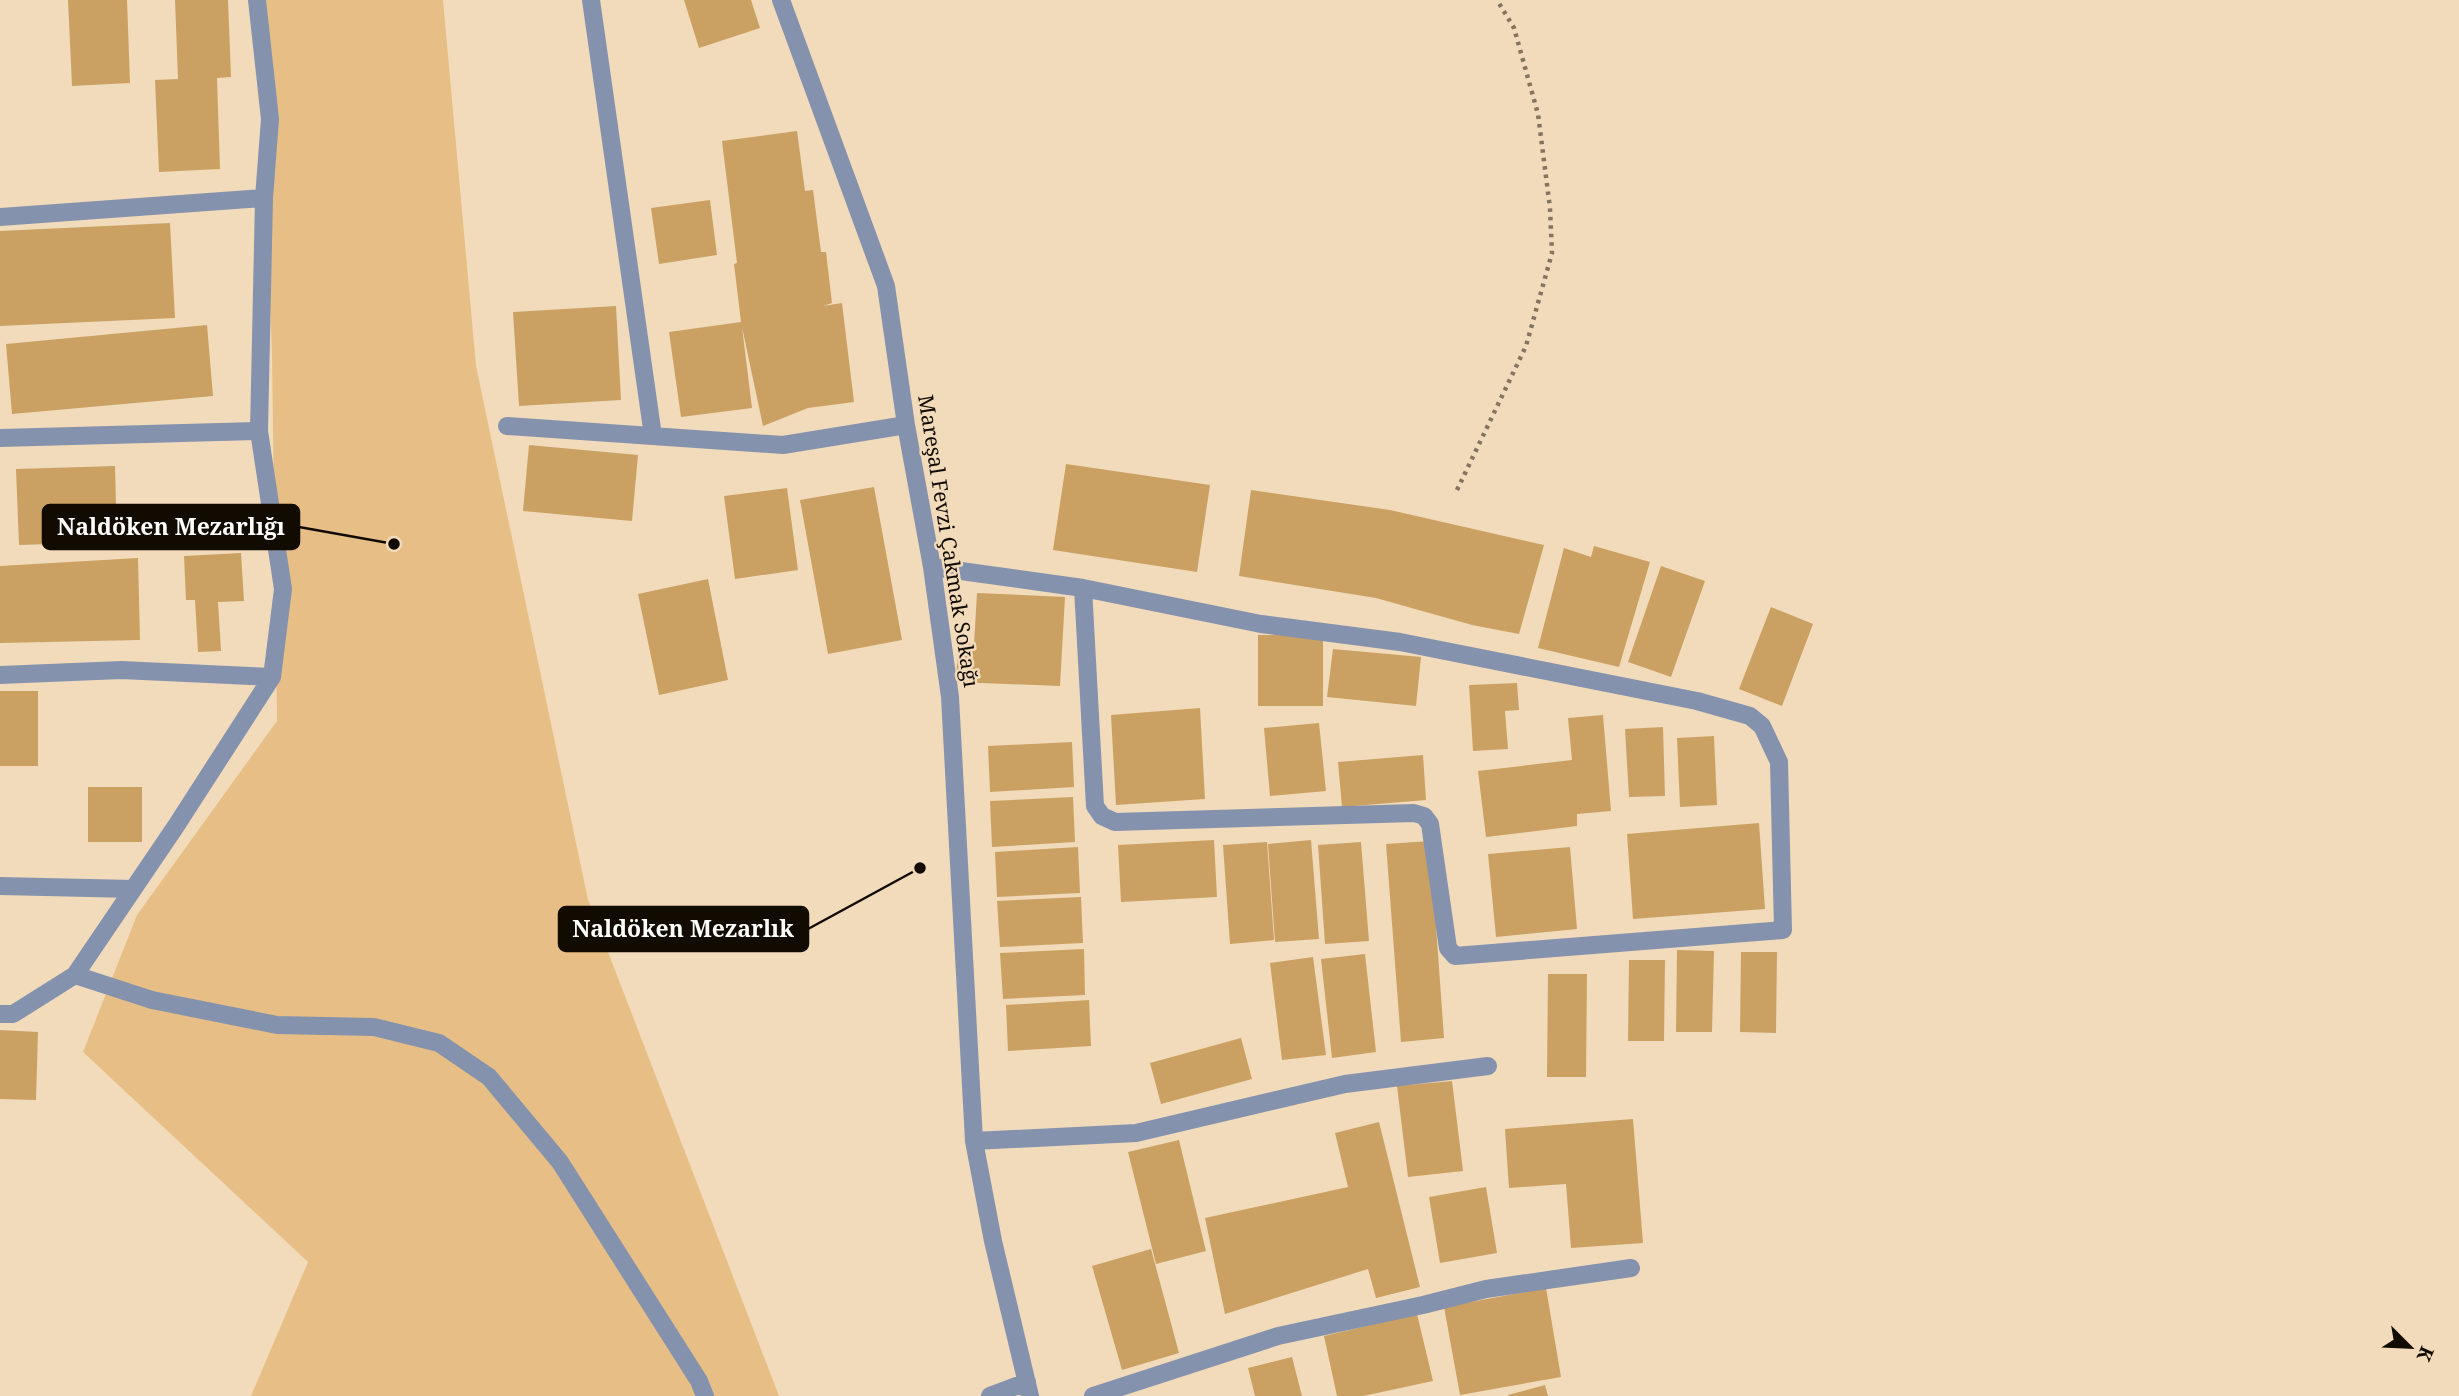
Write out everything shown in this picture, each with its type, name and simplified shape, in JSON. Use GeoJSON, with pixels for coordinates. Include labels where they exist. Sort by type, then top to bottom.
{"type":"FeatureCollection","features":[{"type":"Feature","properties":{"kind":"street"},"geometry":{"type":"LineString","coordinates":[[0,1014],[13,1014],[75,975],[272,677],[283,589],[259,431],[264,198],[270,119],[257,0]]}},
{"type":"Feature","properties":{"kind":"street"},"geometry":{"type":"LineString","coordinates":[[591,0],[653,436]]}},
{"type":"Feature","properties":{"kind":"street","name":"Mareşal Fevzi Çakmak Sokağı"},"geometry":{"type":"LineString","coordinates":[[781,0],[886,286],[906,425],[932,566],[950,697],[974,1141],[993,1241],[1029,1389]]}},
{"type":"Feature","properties":{"kind":"street"},"geometry":{"type":"LineString","coordinates":[[0,217],[264,198]]}},
{"type":"Feature","properties":{"kind":"street"},"geometry":{"type":"LineString","coordinates":[[508,426],[783,445],[906,425]]}},
{"type":"Feature","properties":{"kind":"street"},"geometry":{"type":"LineString","coordinates":[[0,438],[259,431]]}},
{"type":"Feature","properties":{"kind":"street"},"geometry":{"type":"LineString","coordinates":[[932,566],[1083,588],[1261,624],[1400,642],[1697,701],[1750,716],[1762,726],[1779,761],[1783,930],[1455,956],[1448,948],[1430,824],[1424,816],[1414,813],[1115,821],[1102,816],[1096,806],[1083,588]]}},
{"type":"Feature","properties":{"kind":"street"},"geometry":{"type":"LineString","coordinates":[[0,675],[121,670],[272,677]]}},
{"type":"Feature","properties":{"kind":"street"},"geometry":{"type":"LineString","coordinates":[[0,886],[133,889]]}},
{"type":"Feature","properties":{"kind":"street"},"geometry":{"type":"LineString","coordinates":[[75,975],[152,1000],[277,1025],[373,1027],[439,1042],[489,1077],[560,1162],[699,1381],[705,1396]]}},
{"type":"Feature","properties":{"kind":"street"},"geometry":{"type":"LineString","coordinates":[[974,1141],[1136,1133],[1345,1084],[1488,1066]]}},
{"type":"Feature","properties":{"kind":"street"},"geometry":{"type":"LineString","coordinates":[[1093,1396],[1278,1336],[1486,1289],[1632,1268]]}},
{"type":"Feature","properties":{"kind":"street"},"geometry":{"type":"LineString","coordinates":[[990,1396],[1029,1389]]}},
{"type":"Feature","properties":{"kind":"path"},"geometry":{"type":"LineString","coordinates":[[1457,490],[1526,346],[1552,253],[1550,208],[1538,114],[1514,28],[1497,0]]}},
{"type":"Feature","properties":{"kind":"shaded area"},"geometry":{"type":"Polygon","coordinates":[[[259,0],[443,0],[476,366],[588,900],[779,1396],[251,1396],[308,1262],[83,1052],[137,915],[277,721],[272,355],[259,0]]]}},
{"type":"Feature","properties":{"kind":"building"},"geometry":{"type":"Polygon","coordinates":[[[68,0],[127,0],[130,83],[72,86],[68,0]]]}},
{"type":"Feature","properties":{"kind":"building"},"geometry":{"type":"Polygon","coordinates":[[[175,0],[228,0],[231,77],[217,78],[220,169],[159,172],[155,80],[178,79],[175,0]]]}},
{"type":"Feature","properties":{"kind":"building"},"geometry":{"type":"Polygon","coordinates":[[[684,0],[751,0],[760,28],[699,48],[684,0]]]}},
{"type":"Feature","properties":{"kind":"building"},"geometry":{"type":"Polygon","coordinates":[[[797,131],[805,191],[813,190],[821,252],[826,252],[832,303],[823,306],[842,303],[854,402],[808,408],[763,426],[742,327],[752,408],[681,417],[669,332],[741,322],[734,264],[737,263],[722,141],[797,131]]]}},
{"type":"Feature","properties":{"kind":"building"},"geometry":{"type":"Polygon","coordinates":[[[710,200],[717,255],[659,264],[651,208],[710,200]]]}},
{"type":"Feature","properties":{"kind":"building"},"geometry":{"type":"Polygon","coordinates":[[[170,223],[175,318],[0,326],[0,231],[170,223]]]}},
{"type":"Feature","properties":{"kind":"building"},"geometry":{"type":"Polygon","coordinates":[[[616,306],[621,400],[519,406],[513,312],[616,306]]]}},
{"type":"Feature","properties":{"kind":"building"},"geometry":{"type":"Polygon","coordinates":[[[207,325],[213,396],[12,414],[6,344],[207,325]]]}},
{"type":"Feature","properties":{"kind":"building"},"geometry":{"type":"Polygon","coordinates":[[[529,445],[638,455],[632,521],[523,511],[529,445]]]}},
{"type":"Feature","properties":{"kind":"building"},"geometry":{"type":"Polygon","coordinates":[[[1066,464],[1210,485],[1197,572],[1053,550],[1066,464]]]}},
{"type":"Feature","properties":{"kind":"building"},"geometry":{"type":"Polygon","coordinates":[[[115,466],[117,542],[19,545],[16,469],[115,466]]]}},
{"type":"Feature","properties":{"kind":"building"},"geometry":{"type":"Polygon","coordinates":[[[874,487],[902,640],[828,654],[800,500],[874,487]]]}},
{"type":"Feature","properties":{"kind":"building"},"geometry":{"type":"Polygon","coordinates":[[[787,488],[798,570],[735,579],[724,496],[787,488]]]}},
{"type":"Feature","properties":{"kind":"building"},"geometry":{"type":"Polygon","coordinates":[[[1251,490],[1390,510],[1544,545],[1519,634],[1472,625],[1376,598],[1239,576],[1251,490]]]}},
{"type":"Feature","properties":{"kind":"building"},"geometry":{"type":"Polygon","coordinates":[[[1594,546],[1650,562],[1619,667],[1538,648],[1564,548],[1591,557],[1594,546]]]}},
{"type":"Feature","properties":{"kind":"building"},"geometry":{"type":"Polygon","coordinates":[[[241,553],[244,601],[218,602],[221,651],[198,652],[195,600],[186,600],[184,556],[241,553]]]}},
{"type":"Feature","properties":{"kind":"building"},"geometry":{"type":"Polygon","coordinates":[[[138,558],[140,640],[0,643],[0,566],[138,558]]]}},
{"type":"Feature","properties":{"kind":"building"},"geometry":{"type":"Polygon","coordinates":[[[1661,566],[1705,581],[1671,677],[1628,662],[1661,566]]]}},
{"type":"Feature","properties":{"kind":"building"},"geometry":{"type":"Polygon","coordinates":[[[708,579],[728,680],[659,695],[638,594],[708,579]]]}},
{"type":"Feature","properties":{"kind":"building"},"geometry":{"type":"Polygon","coordinates":[[[977,593],[1065,597],[1060,686],[956,682],[958,643],[974,644],[977,593]]]}},
{"type":"Feature","properties":{"kind":"building"},"geometry":{"type":"Polygon","coordinates":[[[1771,607],[1813,624],[1782,706],[1739,689],[1771,607]]]}},
{"type":"Feature","properties":{"kind":"building"},"geometry":{"type":"Polygon","coordinates":[[[1258,635],[1323,635],[1323,706],[1258,706],[1258,635]]]}},
{"type":"Feature","properties":{"kind":"building"},"geometry":{"type":"Polygon","coordinates":[[[1333,649],[1421,657],[1416,706],[1327,697],[1333,649]]]}},
{"type":"Feature","properties":{"kind":"building"},"geometry":{"type":"Polygon","coordinates":[[[1517,683],[1519,710],[1505,711],[1508,749],[1473,751],[1469,685],[1517,683]]]}},
{"type":"Feature","properties":{"kind":"building"},"geometry":{"type":"Polygon","coordinates":[[[0,691],[38,691],[38,766],[0,766],[0,691]]]}},
{"type":"Feature","properties":{"kind":"building"},"geometry":{"type":"Polygon","coordinates":[[[1200,708],[1205,799],[1116,805],[1111,715],[1200,708]]]}},
{"type":"Feature","properties":{"kind":"building"},"geometry":{"type":"Polygon","coordinates":[[[1603,715],[1611,811],[1577,814],[1577,826],[1486,837],[1478,771],[1572,760],[1568,718],[1603,715]]]}},
{"type":"Feature","properties":{"kind":"building"},"geometry":{"type":"Polygon","coordinates":[[[1319,723],[1326,791],[1270,796],[1264,728],[1319,723]]]}},
{"type":"Feature","properties":{"kind":"building"},"geometry":{"type":"Polygon","coordinates":[[[1663,727],[1665,796],[1629,797],[1625,729],[1663,727]]]}},
{"type":"Feature","properties":{"kind":"building"},"geometry":{"type":"Polygon","coordinates":[[[1714,736],[1717,805],[1680,807],[1677,738],[1714,736]]]}},
{"type":"Feature","properties":{"kind":"building"},"geometry":{"type":"Polygon","coordinates":[[[1072,742],[1074,787],[990,792],[988,746],[1072,742]]]}},
{"type":"Feature","properties":{"kind":"building"},"geometry":{"type":"Polygon","coordinates":[[[1423,755],[1426,800],[1342,807],[1338,762],[1423,755]]]}},
{"type":"Feature","properties":{"kind":"building"},"geometry":{"type":"Polygon","coordinates":[[[88,787],[142,787],[142,842],[88,842],[88,787]]]}},
{"type":"Feature","properties":{"kind":"building"},"geometry":{"type":"Polygon","coordinates":[[[1073,797],[1075,842],[992,847],[990,801],[1073,797]]]}},
{"type":"Feature","properties":{"kind":"building"},"geometry":{"type":"Polygon","coordinates":[[[1759,823],[1765,909],[1633,919],[1627,834],[1759,823]]]}},
{"type":"Feature","properties":{"kind":"building"},"geometry":{"type":"Polygon","coordinates":[[[1214,840],[1217,897],[1121,902],[1118,845],[1214,840]]]}},
{"type":"Feature","properties":{"kind":"building"},"geometry":{"type":"Polygon","coordinates":[[[1311,840],[1319,939],[1275,942],[1268,844],[1311,840]]]}},
{"type":"Feature","properties":{"kind":"building"},"geometry":{"type":"Polygon","coordinates":[[[1430,841],[1444,1038],[1401,1042],[1386,844],[1430,841]]]}},
{"type":"Feature","properties":{"kind":"building"},"geometry":{"type":"Polygon","coordinates":[[[1267,842],[1274,940],[1230,944],[1223,845],[1267,842]]]}},
{"type":"Feature","properties":{"kind":"building"},"geometry":{"type":"Polygon","coordinates":[[[1361,842],[1369,941],[1325,944],[1318,845],[1361,842]]]}},
{"type":"Feature","properties":{"kind":"building"},"geometry":{"type":"Polygon","coordinates":[[[1078,847],[1080,893],[997,897],[995,852],[1078,847]]]}},
{"type":"Feature","properties":{"kind":"building"},"geometry":{"type":"Polygon","coordinates":[[[1570,847],[1577,929],[1496,937],[1488,854],[1570,847]]]}},
{"type":"Feature","properties":{"kind":"building"},"geometry":{"type":"Polygon","coordinates":[[[1081,897],[1083,943],[1000,947],[997,901],[1081,897]]]}},
{"type":"Feature","properties":{"kind":"building"},"geometry":{"type":"Polygon","coordinates":[[[1084,949],[1085,995],[1003,999],[1000,953],[1084,949]]]}},
{"type":"Feature","properties":{"kind":"building"},"geometry":{"type":"Polygon","coordinates":[[[1677,950],[1714,951],[1712,1032],[1676,1032],[1677,950]]]}},
{"type":"Feature","properties":{"kind":"building"},"geometry":{"type":"Polygon","coordinates":[[[1741,952],[1777,952],[1776,1033],[1740,1032],[1741,952]]]}},
{"type":"Feature","properties":{"kind":"building"},"geometry":{"type":"Polygon","coordinates":[[[1365,954],[1376,1052],[1332,1058],[1321,959],[1365,954]]]}},
{"type":"Feature","properties":{"kind":"building"},"geometry":{"type":"Polygon","coordinates":[[[1313,957],[1326,1055],[1282,1060],[1270,963],[1313,957]]]}},
{"type":"Feature","properties":{"kind":"building"},"geometry":{"type":"Polygon","coordinates":[[[1629,960],[1665,960],[1664,1041],[1628,1041],[1629,960]]]}},
{"type":"Feature","properties":{"kind":"building"},"geometry":{"type":"Polygon","coordinates":[[[1548,974],[1587,974],[1586,1077],[1547,1077],[1548,974]]]}},
{"type":"Feature","properties":{"kind":"building"},"geometry":{"type":"Polygon","coordinates":[[[1089,1000],[1091,1046],[1008,1051],[1006,1005],[1089,1000]]]}},
{"type":"Feature","properties":{"kind":"building"},"geometry":{"type":"Polygon","coordinates":[[[0,1030],[38,1032],[36,1100],[0,1099],[0,1030]]]}},
{"type":"Feature","properties":{"kind":"building"},"geometry":{"type":"Polygon","coordinates":[[[1241,1038],[1252,1079],[1161,1104],[1150,1063],[1241,1038]]]}},
{"type":"Feature","properties":{"kind":"building"},"geometry":{"type":"Polygon","coordinates":[[[1452,1081],[1463,1171],[1408,1177],[1397,1086],[1452,1081]]]}},
{"type":"Feature","properties":{"kind":"building"},"geometry":{"type":"Polygon","coordinates":[[[1633,1119],[1643,1243],[1571,1248],[1566,1184],[1509,1188],[1505,1129],[1633,1119]]]}},
{"type":"Feature","properties":{"kind":"building"},"geometry":{"type":"Polygon","coordinates":[[[1379,1122],[1420,1287],[1376,1298],[1368,1269],[1225,1314],[1205,1218],[1348,1187],[1335,1133],[1379,1122]]]}},
{"type":"Feature","properties":{"kind":"building"},"geometry":{"type":"Polygon","coordinates":[[[1179,1140],[1206,1251],[1156,1264],[1128,1152],[1179,1140]]]}},
{"type":"Feature","properties":{"kind":"building"},"geometry":{"type":"Polygon","coordinates":[[[1486,1187],[1497,1253],[1440,1263],[1429,1197],[1486,1187]]]}},
{"type":"Feature","properties":{"kind":"building"},"geometry":{"type":"Polygon","coordinates":[[[1151,1249],[1179,1353],[1122,1370],[1092,1266],[1151,1249]]]}},
{"type":"Feature","properties":{"kind":"building"},"geometry":{"type":"Polygon","coordinates":[[[1546,1288],[1561,1377],[1460,1395],[1444,1307],[1546,1288]]]}},
{"type":"Feature","properties":{"kind":"building"},"geometry":{"type":"Polygon","coordinates":[[[1417,1314],[1433,1381],[1363,1396],[1337,1396],[1324,1336],[1417,1314]]]}},
{"type":"Feature","properties":{"kind":"building"},"geometry":{"type":"Polygon","coordinates":[[[1292,1357],[1302,1396],[1255,1396],[1248,1368],[1292,1357]]]}},
{"type":"Feature","properties":{"kind":"building"},"geometry":{"type":"Polygon","coordinates":[[[1545,1385],[1548,1396],[1508,1396],[1508,1395],[1545,1385]]]}},
{"type":"Feature","properties":{"kind":"place","name":"Naldöken Mezarlığı"},"geometry":{"type":"Point","coordinates":[394,544]}},
{"type":"Feature","properties":{"kind":"place","name":"Naldöken Mezarlık"},"geometry":{"type":"Point","coordinates":[920,868]}}]}
